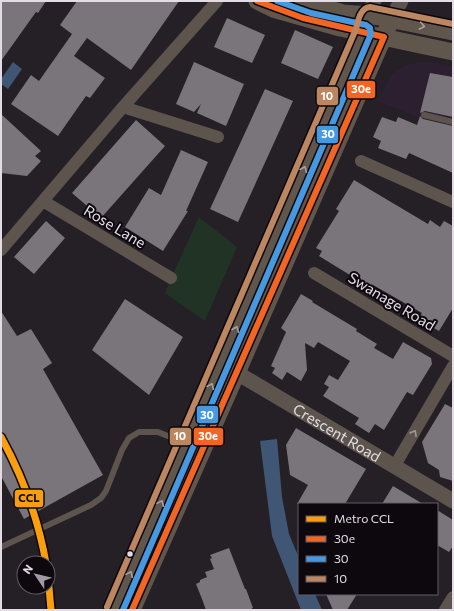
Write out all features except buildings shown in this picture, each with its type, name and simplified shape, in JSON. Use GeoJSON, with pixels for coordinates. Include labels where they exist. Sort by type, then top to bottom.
{"type":"FeatureCollection","features":[{"type":"Feature","properties":{"kind":"main road"},"geometry":{"type":"LineString","coordinates":[[257,1],[273,9],[340,28],[453,52]]}},
{"type":"Feature","properties":{"kind":"main road"},"geometry":{"type":"LineString","coordinates":[[303,1],[344,13],[372,8],[391,20],[453,32]]}},
{"type":"Feature","properties":{"kind":"main road"},"geometry":{"type":"LineString","coordinates":[[114,610],[372,8]]}},
{"type":"Feature","properties":{"kind":"main road"},"geometry":{"type":"LineString","coordinates":[[132,610],[237,374],[391,20]]}},
{"type":"Feature","properties":{"kind":"street"},"geometry":{"type":"LineString","coordinates":[[1,250],[217,1]]}},
{"type":"Feature","properties":{"kind":"street"},"geometry":{"type":"LineString","coordinates":[[391,20],[401,1]]}},
{"type":"Feature","properties":{"kind":"street"},"geometry":{"type":"LineString","coordinates":[[123,108],[218,136]]}},
{"type":"Feature","properties":{"kind":"street"},"geometry":{"type":"LineString","coordinates":[[361,161],[453,202]]}},
{"type":"Feature","properties":{"kind":"street","name":"Rose Lane"},"geometry":{"type":"LineString","coordinates":[[43,201],[171,278]]}},
{"type":"Feature","properties":{"kind":"street","name":"Swanage Road"},"geometry":{"type":"LineString","coordinates":[[314,273],[453,356]]}},
{"type":"Feature","properties":{"kind":"street","name":"Crescent Road"},"geometry":{"type":"LineString","coordinates":[[220,365],[453,501]]}},
{"type":"Feature","properties":{"kind":"street"},"geometry":{"type":"LineString","coordinates":[[394,467],[453,366]]}},
{"type":"Feature","properties":{"kind":"street"},"geometry":{"type":"LineString","coordinates":[[445,610],[453,597]]}},
{"type":"Feature","properties":{"kind":"lane"},"geometry":{"type":"LineString","coordinates":[[424,115],[453,122]]}},
{"type":"Feature","properties":{"kind":"lane"},"geometry":{"type":"LineString","coordinates":[[1,547],[91,505],[101,498],[106,491],[129,438],[139,432],[158,432],[186,443]]}},
{"type":"Feature","properties":{"kind":"shaded area"},"geometry":{"type":"Polygon","coordinates":[[[422,61],[453,66],[453,127],[430,122],[377,101],[392,74],[406,65],[422,61]]]}},
{"type":"Feature","properties":{"kind":"green space"},"geometry":{"type":"Polygon","coordinates":[[[199,217],[237,247],[205,321],[165,293],[199,217]]]}},
{"type":"Feature","properties":{"kind":"water"},"geometry":{"type":"Polygon","coordinates":[[[13,62],[22,69],[8,89],[1,84],[1,79],[13,62]]]}},
{"type":"Feature","properties":{"kind":"water"},"geometry":{"type":"Polygon","coordinates":[[[277,439],[282,497],[289,534],[298,556],[298,595],[315,595],[322,610],[301,610],[272,536],[260,441],[277,439]]]}},
{"type":"Feature","properties":{"kind":"metro line","name":"CCL"},"geometry":{"type":"LineString","coordinates":[[1,437],[29,498],[39,530],[45,555]]}},
{"type":"Feature","properties":{"kind":"metro line","name":"CCL"},"geometry":{"type":"LineString","coordinates":[[50,595],[51,610]]}},
{"type":"Feature","properties":{"kind":"transit line","name":"30e"},"geometry":{"type":"LineString","coordinates":[[132,610],[384,37],[303,18],[257,1]]}},
{"type":"Feature","properties":{"kind":"transit line","name":"30"},"geometry":{"type":"LineString","coordinates":[[123,610],[371,34],[370,28],[366,25],[311,13],[277,1]]}},
{"type":"Feature","properties":{"kind":"transit line","name":"10"},"geometry":{"type":"LineString","coordinates":[[107,607],[362,12],[370,7],[453,24]]}}]}
